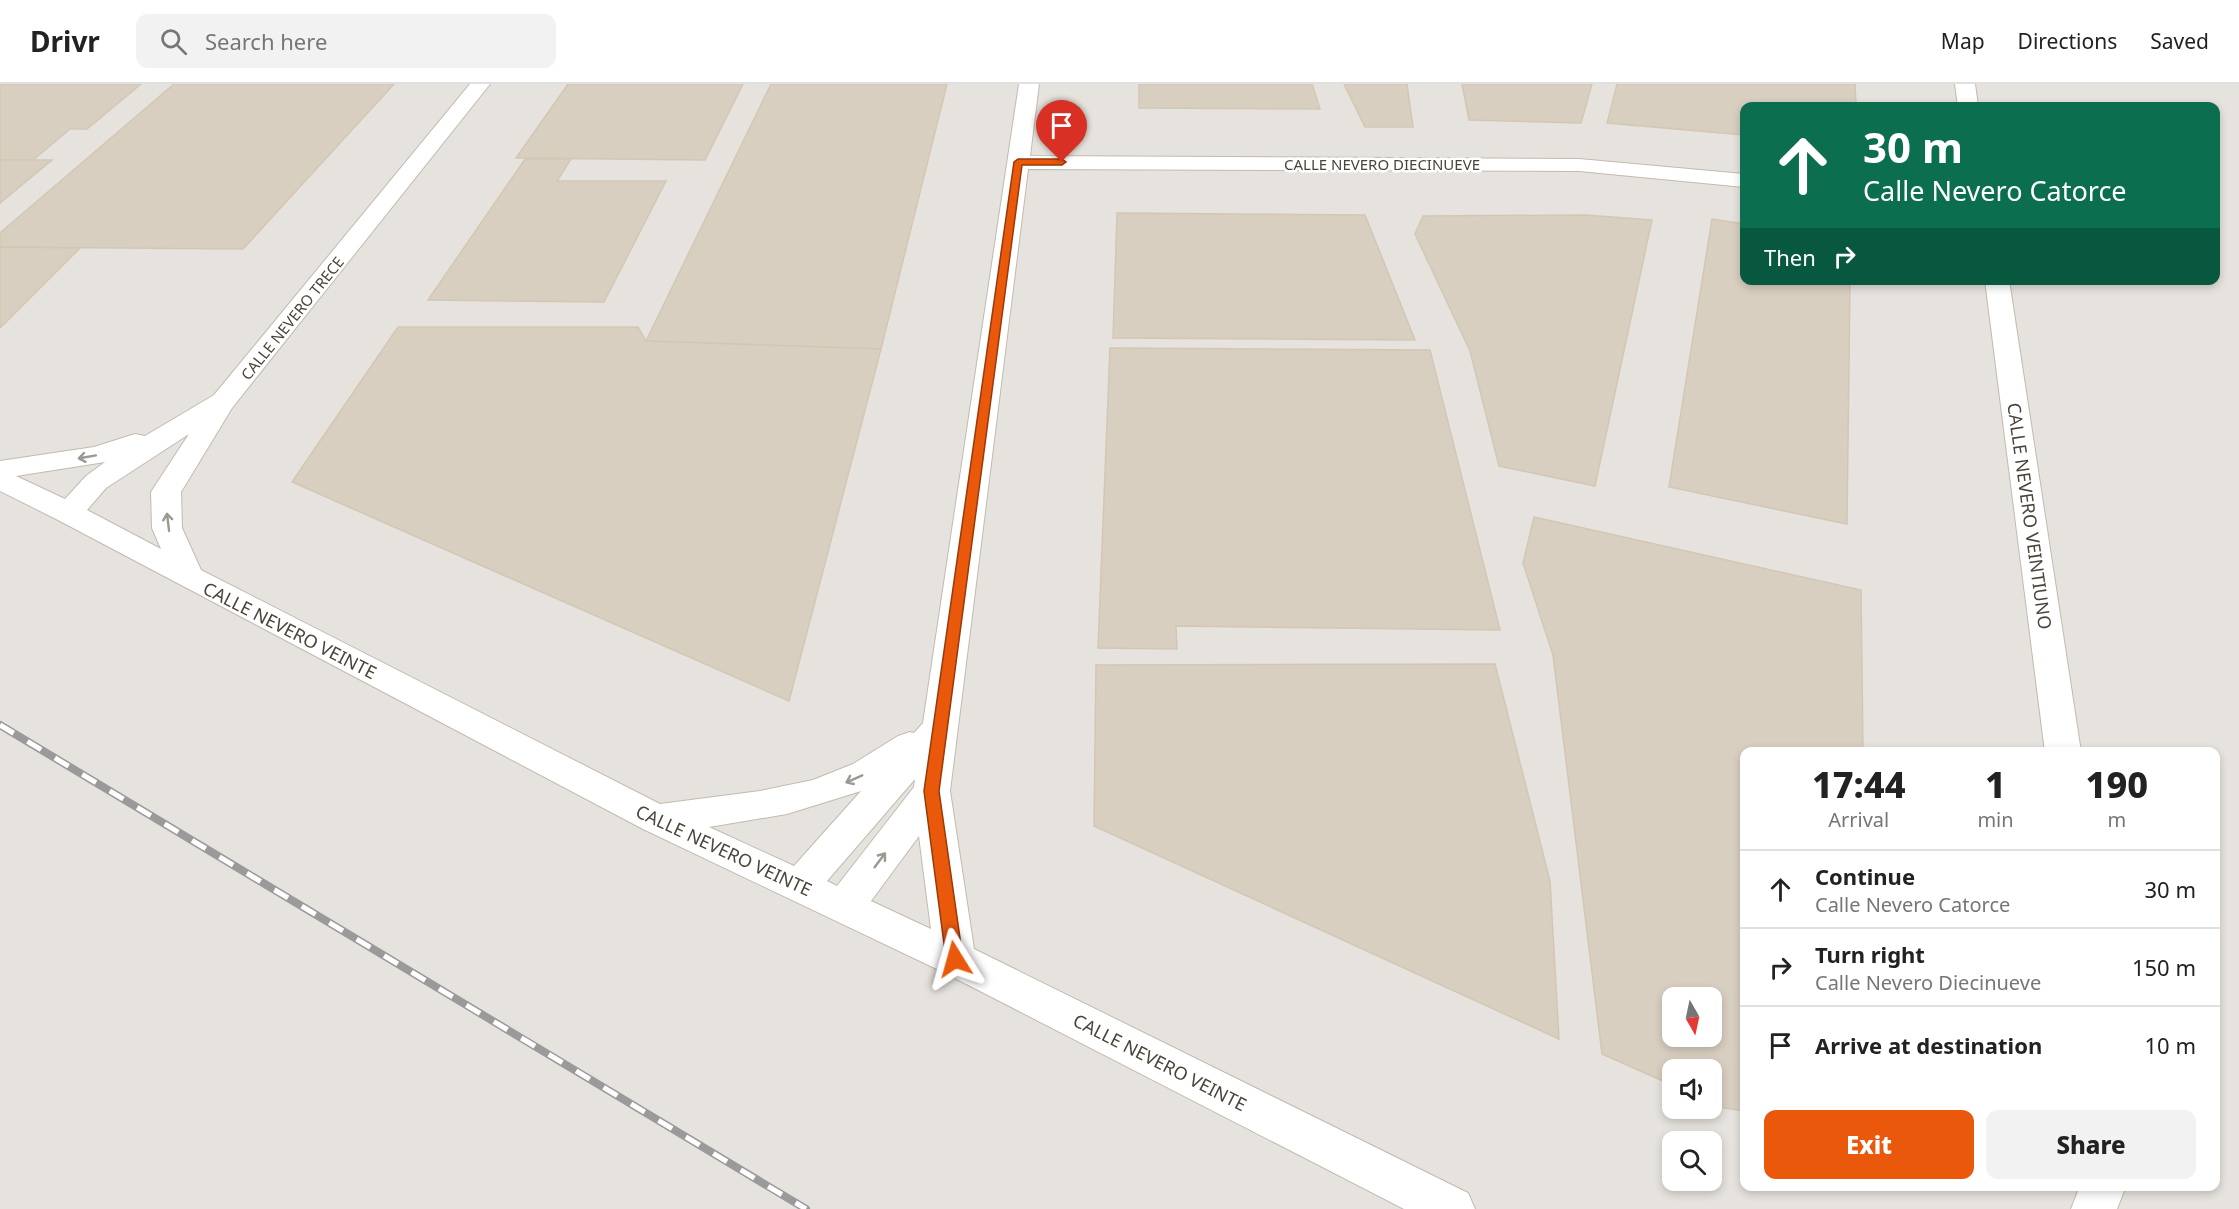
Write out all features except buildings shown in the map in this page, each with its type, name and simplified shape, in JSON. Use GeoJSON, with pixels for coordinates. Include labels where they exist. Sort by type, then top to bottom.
{"type":"FeatureCollection","features":[{"type":"Feature","properties":{"kind":"street","name":"CALLE NEVERO TRECE"},"geometry":{"type":"LineString","coordinates":[[188,577],[167,528],[166,492],[189,436],[224,401],[480,84]]}},
{"type":"Feature","properties":{"kind":"street"},"geometry":{"type":"LineString","coordinates":[[955,959],[932,791],[1025,171],[1029,84]]}},
{"type":"Feature","properties":{"kind":"street"},"geometry":{"type":"LineString","coordinates":[[1965,84],[1967,102]]}},
{"type":"Feature","properties":{"kind":"street"},"geometry":{"type":"LineString","coordinates":[[1025,171],[1081,162]]}},
{"type":"Feature","properties":{"kind":"street","name":"CALLE NEVERO DIECINUEVE"},"geometry":{"type":"LineString","coordinates":[[1025,171],[1081,162],[1579,165],[1740,180]]}},
{"type":"Feature","properties":{"kind":"street","name":"CALLE NEVERO VEINTIUNO"},"geometry":{"type":"LineString","coordinates":[[1998,285],[2062,747]]}},
{"type":"Feature","properties":{"kind":"street"},"geometry":{"type":"LineString","coordinates":[[0,470],[99,455],[189,436]]}},
{"type":"Feature","properties":{"kind":"street"},"geometry":{"type":"LineString","coordinates":[[69,513],[111,494],[189,436]]}},
{"type":"Feature","properties":{"kind":"street","name":"CALLE NEVERO VEINTE"},"geometry":{"type":"LineString","coordinates":[[0,480],[69,513],[656,819],[955,959],[1452,1209]]}},
{"type":"Feature","properties":{"kind":"street"},"geometry":{"type":"LineString","coordinates":[[656,819],[732,809],[825,791],[860,777],[940,727]]}},
{"type":"Feature","properties":{"kind":"street"},"geometry":{"type":"LineString","coordinates":[[800,886],[940,727]]}},
{"type":"Feature","properties":{"kind":"street"},"geometry":{"type":"LineString","coordinates":[[844,906],[932,791]]}},
{"type":"Feature","properties":{"kind":"street"},"geometry":{"type":"LineString","coordinates":[[2094,1209],[2101,1191]]}},
{"type":"Feature","properties":{"kind":"shaded area"},"geometry":{"type":"Polygon","coordinates":[[[0,84],[2239,84],[2239,1209],[0,1209],[0,84]]]}},
{"type":"Feature","properties":{"kind":"railway"},"geometry":{"type":"LineString","coordinates":[[0,725],[806,1209]]}},
{"type":"Feature","properties":{"kind":"route"},"geometry":{"type":"LineString","coordinates":[[955,959],[932,791],[940,727],[1018,162],[1062,162]]}}]}
